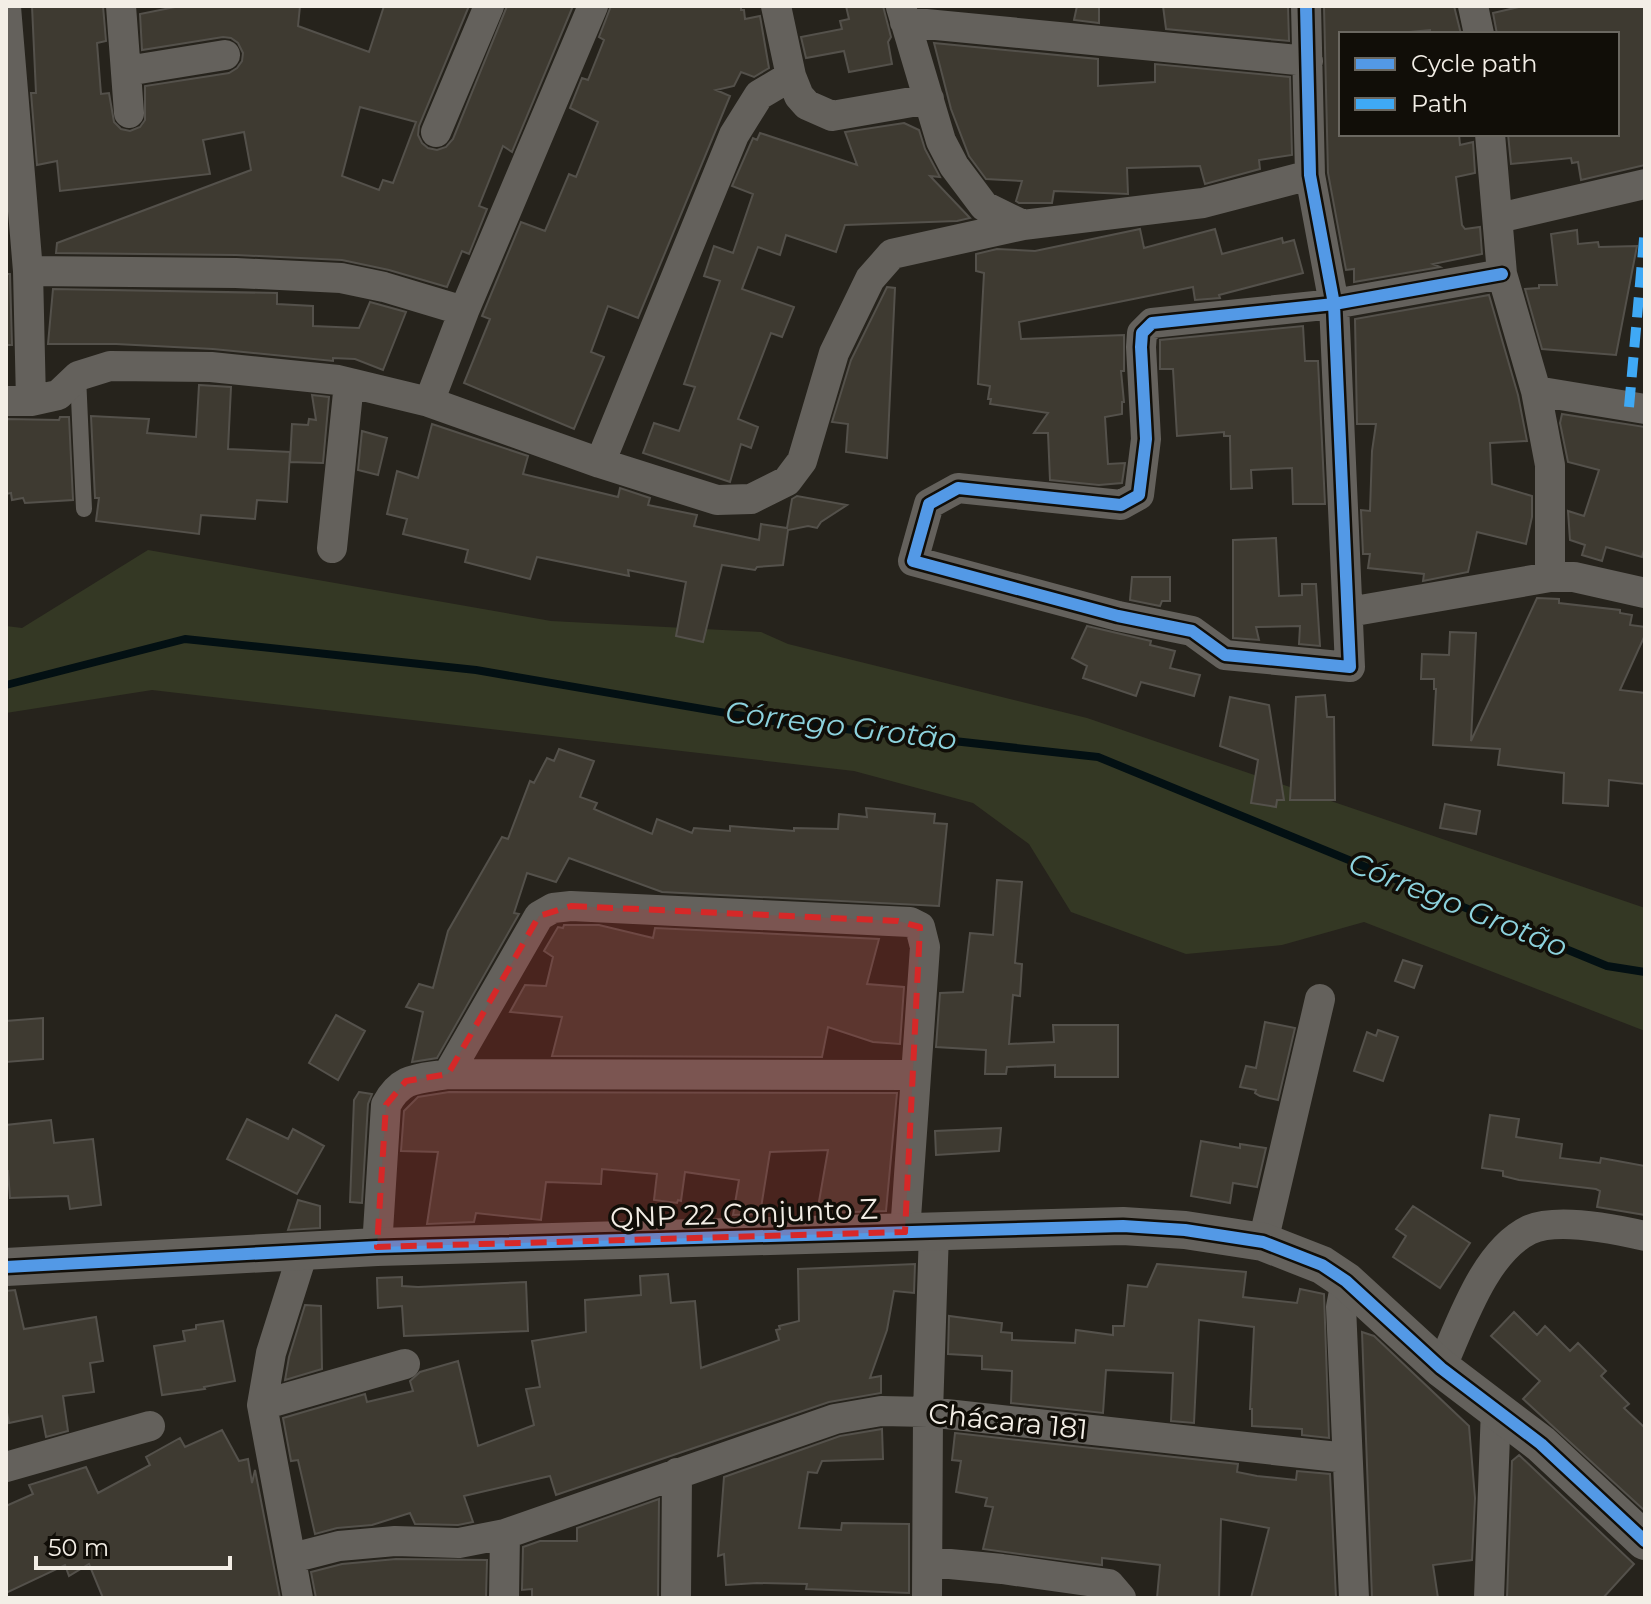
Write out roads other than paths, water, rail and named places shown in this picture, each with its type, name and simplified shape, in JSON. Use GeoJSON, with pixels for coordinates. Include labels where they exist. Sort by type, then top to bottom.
{"type":"FeatureCollection","features":[{"type":"Feature","properties":{"kind":"street"},"geometry":{"type":"LineString","coordinates":[[121,6],[129,113]]}},
{"type":"Feature","properties":{"kind":"street"},"geometry":{"type":"LineString","coordinates":[[436,132],[489,6]]}},
{"type":"Feature","properties":{"kind":"street"},"geometry":{"type":"LineString","coordinates":[[429,402],[464,311],[593,6]]}},
{"type":"Feature","properties":{"kind":"street"},"geometry":{"type":"LineString","coordinates":[[776,6],[791,76],[799,96],[807,105],[832,116],[929,99]]}},
{"type":"Feature","properties":{"kind":"street"},"geometry":{"type":"LineString","coordinates":[[1306,6],[1310,175],[1334,304],[1350,667],[1225,655],[1192,631],[1118,616],[913,561],[929,504],[958,488],[1121,505],[1139,495],[1146,439],[1142,333],[1152,323],[1334,304],[1502,274]]}},
{"type":"Feature","properties":{"kind":"street"},"geometry":{"type":"LineString","coordinates":[[1473,6],[1479,32]]}},
{"type":"Feature","properties":{"kind":"street"},"geometry":{"type":"LineString","coordinates":[[6,7],[28,271],[43,393],[110,366],[211,367],[349,383],[429,402],[600,463],[717,500],[751,499],[787,481],[802,461],[834,353],[870,279],[892,254],[1023,225],[1203,203],[1310,175]]}},
{"type":"Feature","properties":{"kind":"street"},"geometry":{"type":"LineString","coordinates":[[1023,225],[984,206],[954,166],[941,141],[903,14],[1308,61]]}},
{"type":"Feature","properties":{"kind":"street"},"geometry":{"type":"LineString","coordinates":[[127,71],[225,55]]}},
{"type":"Feature","properties":{"kind":"street"},"geometry":{"type":"LineString","coordinates":[[600,463],[734,135],[759,95],[791,76]]}},
{"type":"Feature","properties":{"kind":"street"},"geometry":{"type":"LineString","coordinates":[[1490,136],[1502,274],[1536,391],[1550,465],[1550,577]]}},
{"type":"Feature","properties":{"kind":"street"},"geometry":{"type":"LineString","coordinates":[[1499,218],[1645,184]]}},
{"type":"Feature","properties":{"kind":"street"},"geometry":{"type":"LineString","coordinates":[[28,271],[236,273],[341,278],[384,287],[464,311]]}},
{"type":"Feature","properties":{"kind":"street"},"geometry":{"type":"LineString","coordinates":[[332,548],[349,383]]}},
{"type":"Feature","properties":{"kind":"street"},"geometry":{"type":"LineString","coordinates":[[1536,391],[1645,409]]}},
{"type":"Feature","properties":{"kind":"street"},"geometry":{"type":"LineString","coordinates":[[1349,612],[1550,577],[1574,577],[1645,593]]}},
{"type":"Feature","properties":{"kind":"street"},"geometry":{"type":"LineString","coordinates":[[448,1074],[539,916],[553,908],[571,906],[910,922],[920,927],[925,947],[916,1075],[919,1232],[928,1412],[927,1598]]}},
{"type":"Feature","properties":{"kind":"street"},"geometry":{"type":"LineString","coordinates":[[1263,1242],[1320,999]]}},
{"type":"Feature","properties":{"kind":"street"},"geometry":{"type":"LineString","coordinates":[[377,1247],[386,1105],[392,1094],[406,1081],[448,1074],[916,1075]]}},
{"type":"Feature","properties":{"kind":"street"},"geometry":{"type":"LineString","coordinates":[[1441,1368],[1483,1276],[1502,1250],[1530,1229],[1562,1224],[1645,1236]]}},
{"type":"Feature","properties":{"kind":"street","name":"QNP 22 Conjunto Z"},"geometry":{"type":"LineString","coordinates":[[6,1267],[304,1249],[1123,1226],[1185,1230],[1263,1242],[1322,1265],[1346,1281],[1441,1368],[1541,1444],[1645,1541]]}},
{"type":"Feature","properties":{"kind":"street"},"geometry":{"type":"LineString","coordinates":[[298,1598],[262,1405],[271,1353],[304,1249]]}},
{"type":"Feature","properties":{"kind":"street"},"geometry":{"type":"LineString","coordinates":[[1346,1281],[1341,1307],[1354,1598]]}},
{"type":"Feature","properties":{"kind":"street"},"geometry":{"type":"LineString","coordinates":[[262,1405],[405,1364]]}},
{"type":"Feature","properties":{"kind":"street"},"geometry":{"type":"LineString","coordinates":[[1489,1598],[1496,1408]]}},
{"type":"Feature","properties":{"kind":"street","name":"Chácara 181"},"geometry":{"type":"LineString","coordinates":[[292,1558],[339,1546],[395,1541],[459,1543],[505,1534],[835,1419],[881,1411],[928,1412],[1347,1458]]}},
{"type":"Feature","properties":{"kind":"street"},"geometry":{"type":"LineString","coordinates":[[6,1467],[150,1426]]}},
{"type":"Feature","properties":{"kind":"street"},"geometry":{"type":"LineString","coordinates":[[676,1598],[677,1473]]}},
{"type":"Feature","properties":{"kind":"street"},"geometry":{"type":"LineString","coordinates":[[504,1598],[505,1534]]}},
{"type":"Feature","properties":{"kind":"street"},"geometry":{"type":"LineString","coordinates":[[929,1562],[1109,1584],[1121,1598]]}},
{"type":"Feature","properties":{"kind":"lane"},"geometry":{"type":"LineString","coordinates":[[43,393],[84,509]]}},
{"type":"Feature","properties":{"kind":"waterway","name":"Córrego Grotão"},"geometry":{"type":"LineString","coordinates":[[6,685],[185,639],[476,670],[773,721],[1098,757],[1607,966],[1645,972]]}}]}
